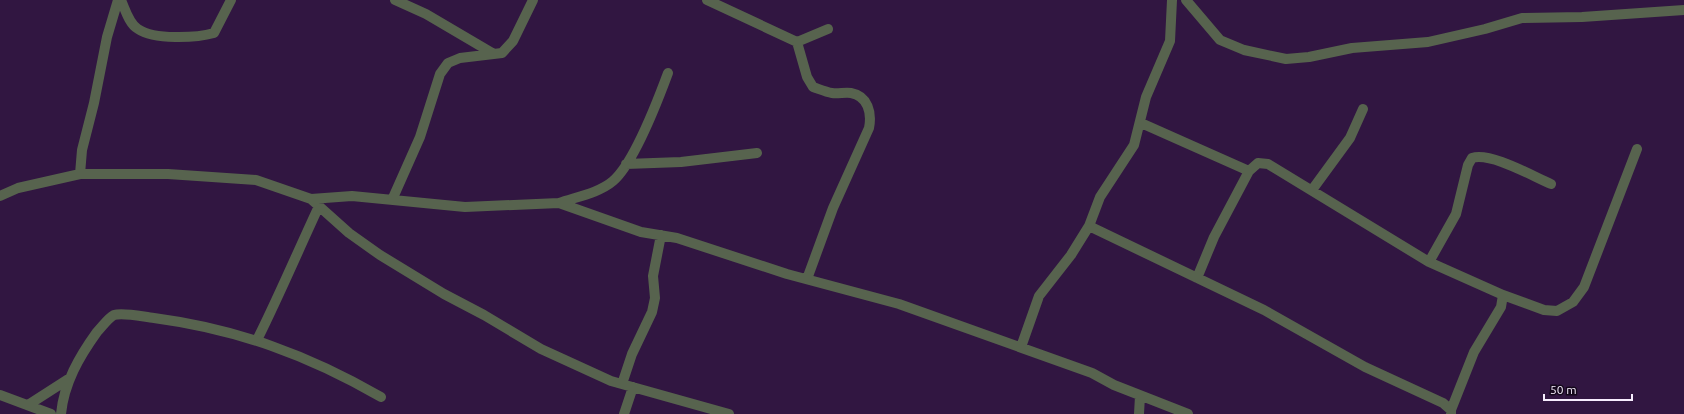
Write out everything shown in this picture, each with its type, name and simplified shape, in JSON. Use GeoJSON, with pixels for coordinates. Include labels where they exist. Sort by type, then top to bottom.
{"type":"FeatureCollection","features":[{"type":"Feature","properties":{"kind":"street"},"geometry":{"type":"LineString","coordinates":[[80,174],[82,150],[97,89],[106,37],[118,0]]}},
{"type":"Feature","properties":{"kind":"street"},"geometry":{"type":"LineString","coordinates":[[121,0],[129,18],[138,29],[151,34],[172,37],[206,36],[214,33],[231,0]]}},
{"type":"Feature","properties":{"kind":"street"},"geometry":{"type":"LineString","coordinates":[[395,0],[426,14],[494,54]]}},
{"type":"Feature","properties":{"kind":"street"},"geometry":{"type":"LineString","coordinates":[[392,200],[420,137],[440,74],[448,63],[460,58],[502,53],[513,41],[533,0]]}},
{"type":"Feature","properties":{"kind":"street"},"geometry":{"type":"LineString","coordinates":[[707,0],[797,42],[828,29]]}},
{"type":"Feature","properties":{"kind":"street"},"geometry":{"type":"LineString","coordinates":[[1021,347],[1040,296],[1071,255],[1089,226],[1100,197],[1134,145],[1141,123],[1146,97],[1170,41],[1172,0]]}},
{"type":"Feature","properties":{"kind":"street"},"geometry":{"type":"LineString","coordinates":[[1186,0],[1220,40],[1244,50],[1286,59],[1309,57],[1352,48],[1428,42],[1485,29],[1522,18],[1582,17],[1684,10]]}},
{"type":"Feature","properties":{"kind":"street"},"geometry":{"type":"LineString","coordinates":[[797,42],[807,77],[813,88],[831,93],[852,93],[866,103],[870,110],[871,119],[869,128],[833,208],[807,278]]}},
{"type":"Feature","properties":{"kind":"street"},"geometry":{"type":"LineString","coordinates":[[311,199],[352,196],[465,207],[559,202],[603,188],[613,181],[626,164],[656,104],[668,73]]}},
{"type":"Feature","properties":{"kind":"street"},"geometry":{"type":"LineString","coordinates":[[1312,190],[1350,138],[1364,109]]}},
{"type":"Feature","properties":{"kind":"street"},"geometry":{"type":"LineString","coordinates":[[1141,123],[1249,171]]}},
{"type":"Feature","properties":{"kind":"street"},"geometry":{"type":"LineString","coordinates":[[1197,278],[1214,237],[1249,171],[1258,163],[1268,164],[1429,262],[1503,295],[1544,310],[1557,311],[1573,302],[1584,287],[1637,148]]}},
{"type":"Feature","properties":{"kind":"street"},"geometry":{"type":"LineString","coordinates":[[626,164],[681,162],[758,153]]}},
{"type":"Feature","properties":{"kind":"street"},"geometry":{"type":"LineString","coordinates":[[1429,262],[1456,214],[1468,165],[1472,158],[1480,155],[1551,184]]}},
{"type":"Feature","properties":{"kind":"street"},"geometry":{"type":"LineString","coordinates":[[0,196],[18,188],[80,174],[168,174],[256,180],[311,199],[349,233],[380,255],[444,294],[484,315],[541,349],[611,381],[729,414]]}},
{"type":"Feature","properties":{"kind":"street"},"geometry":{"type":"LineString","coordinates":[[559,202],[641,232],[678,238],[714,248],[787,274],[807,278],[899,304],[1092,372],[1114,385],[1188,414]]}},
{"type":"Feature","properties":{"kind":"street"},"geometry":{"type":"LineString","coordinates":[[257,340],[284,285],[319,206]]}},
{"type":"Feature","properties":{"kind":"street"},"geometry":{"type":"LineString","coordinates":[[1089,226],[1264,310],[1365,367],[1423,393],[1451,412],[1474,352],[1501,307],[1503,295]]}},
{"type":"Feature","properties":{"kind":"street"},"geometry":{"type":"LineString","coordinates":[[622,384],[632,354],[652,312],[654,298],[652,276],[661,235]]}},
{"type":"Feature","properties":{"kind":"street"},"geometry":{"type":"LineString","coordinates":[[61,414],[63,399],[70,378],[84,350],[103,324],[115,315],[133,315],[165,319],[225,331],[257,340],[297,354],[345,376],[381,397]]}},
{"type":"Feature","properties":{"kind":"street"},"geometry":{"type":"LineString","coordinates":[[28,405],[70,378]]}},
{"type":"Feature","properties":{"kind":"street"},"geometry":{"type":"LineString","coordinates":[[624,414],[633,387]]}},
{"type":"Feature","properties":{"kind":"street"},"geometry":{"type":"LineString","coordinates":[[0,396],[52,414]]}},
{"type":"Feature","properties":{"kind":"street"},"geometry":{"type":"LineString","coordinates":[[1139,414],[1140,396]]}},
{"type":"Feature","properties":{"kind":"street"},"geometry":{"type":"LineString","coordinates":[[1163,414],[1173,408]]}}]}
